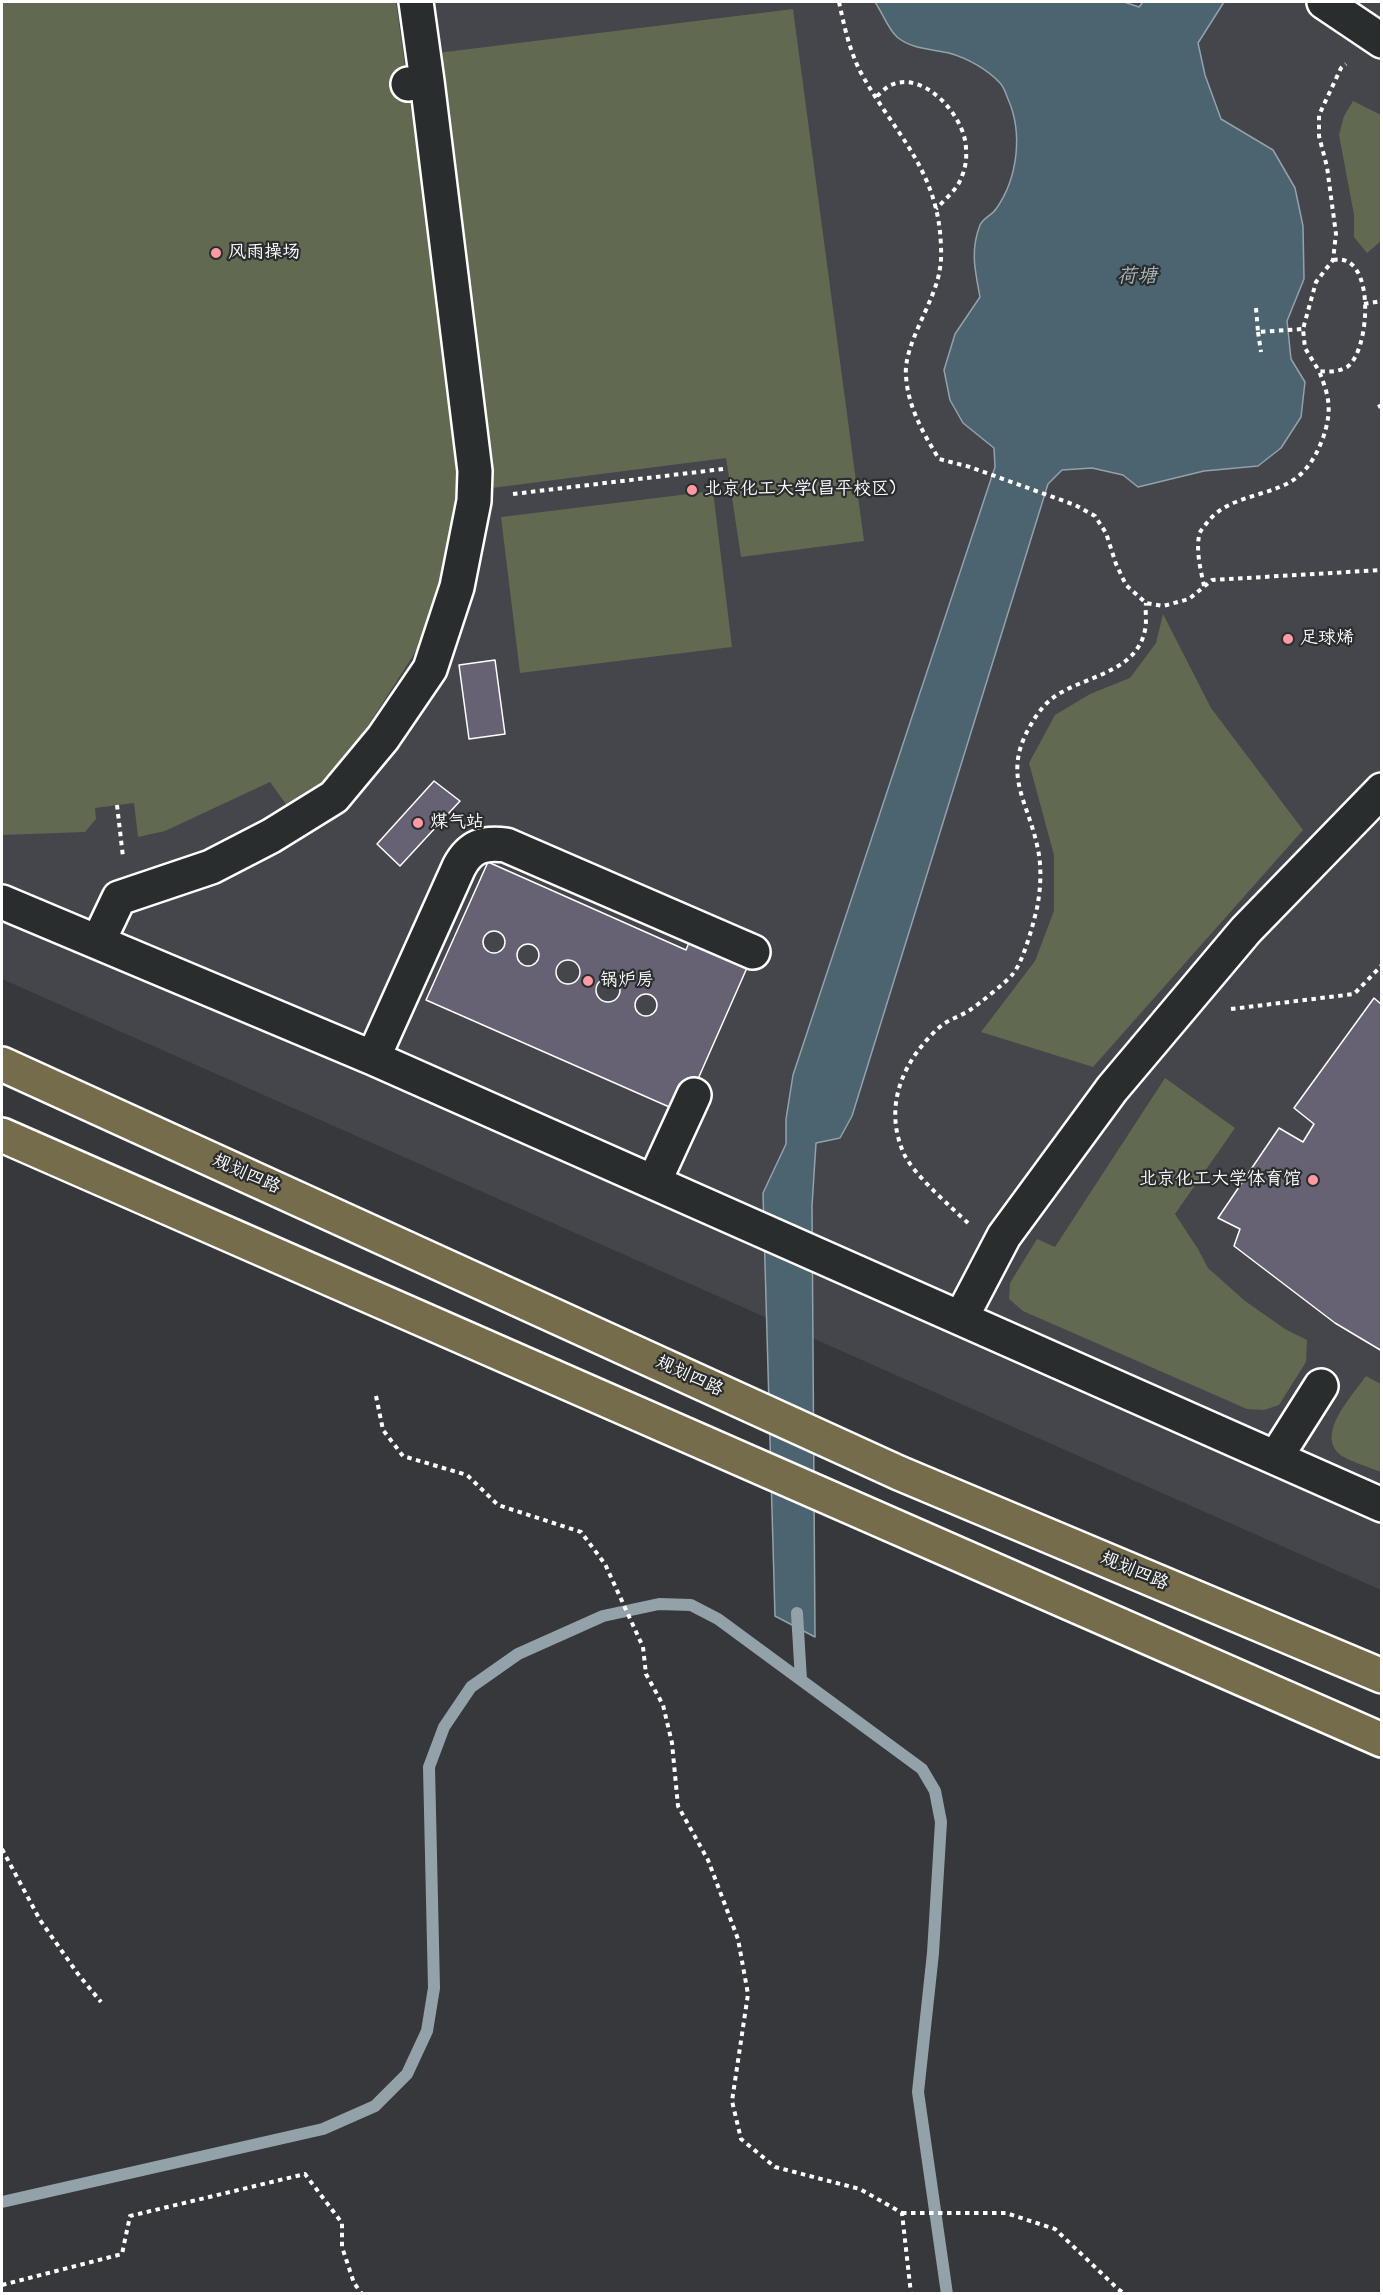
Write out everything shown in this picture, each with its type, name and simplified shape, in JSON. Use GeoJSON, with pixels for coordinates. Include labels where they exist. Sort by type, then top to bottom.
{"type":"FeatureCollection","features":[{"type":"Feature","properties":{"kind":"main road","name":"规划四路"},"geometry":{"type":"LineString","coordinates":[[2,1064],[899,1473],[1382,1676]]}},
{"type":"Feature","properties":{"kind":"main road"},"geometry":{"type":"LineString","coordinates":[[2,1135],[1382,1740]]}},
{"type":"Feature","properties":{"kind":"street"},"geometry":{"type":"LineString","coordinates":[[98,942],[119,898],[211,867],[272,836],[334,797],[383,738],[430,669],[457,587],[474,501],[475,471],[417,83],[416,2]]}},
{"type":"Feature","properties":{"kind":"street"},"geometry":{"type":"LineString","coordinates":[[1323,2],[1379,29]]}},
{"type":"Feature","properties":{"kind":"street"},"geometry":{"type":"LineString","coordinates":[[961,1318],[1004,1236],[1112,1089],[1246,930],[1382,790]]}},
{"type":"Feature","properties":{"kind":"street"},"geometry":{"type":"LineString","coordinates":[[373,1058],[465,855],[482,845],[506,845],[753,952]]}},
{"type":"Feature","properties":{"kind":"street"},"geometry":{"type":"LineString","coordinates":[[2,902],[373,1058],[1382,1505]]}},
{"type":"Feature","properties":{"kind":"street"},"geometry":{"type":"LineString","coordinates":[[654,1182],[694,1095]]}},
{"type":"Feature","properties":{"kind":"street"},"geometry":{"type":"LineString","coordinates":[[1275,1457],[1321,1386]]}},
{"type":"Feature","properties":{"kind":"path"},"geometry":{"type":"LineString","coordinates":[[839,2],[847,38],[860,70],[911,148],[934,196],[940,232],[940,269],[928,306],[913,340],[905,373],[910,405],[939,459],[970,467],[1075,505],[1095,516],[1106,533],[1126,585],[1146,603],[1163,606],[1189,599],[1212,580],[1382,570]]}},
{"type":"Feature","properties":{"kind":"path"},"geometry":{"type":"LineString","coordinates":[[1204,586],[1199,564],[1199,534],[1213,514],[1236,501],[1275,488],[1301,474],[1318,452],[1329,420],[1329,396],[1320,371],[1305,348],[1303,329],[1316,282],[1333,260],[1336,234],[1318,115],[1341,68],[1379,29]]}},
{"type":"Feature","properties":{"kind":"path"},"geometry":{"type":"LineString","coordinates":[[877,96],[892,85],[911,82],[927,87],[956,118],[964,137],[966,158],[962,178],[936,209]]}},
{"type":"Feature","properties":{"kind":"path"},"geometry":{"type":"LineString","coordinates":[[1320,371],[1335,372],[1347,366],[1354,360],[1363,335],[1363,282],[1350,262],[1340,259],[1333,260]]}},
{"type":"Feature","properties":{"kind":"path"},"geometry":{"type":"LineString","coordinates":[[1364,304],[1382,301]]}},
{"type":"Feature","properties":{"kind":"path"},"geometry":{"type":"LineString","coordinates":[[1256,308],[1260,352]]}},
{"type":"Feature","properties":{"kind":"path"},"geometry":{"type":"LineString","coordinates":[[1258,332],[1303,329]]}},
{"type":"Feature","properties":{"kind":"path"},"geometry":{"type":"LineString","coordinates":[[474,501],[723,469]]}},
{"type":"Feature","properties":{"kind":"path"},"geometry":{"type":"LineString","coordinates":[[992,1260],[979,1233],[935,1192],[904,1155],[897,1132],[895,1101],[905,1070],[923,1044],[944,1023],[970,1010],[1013,975],[1028,942],[1037,907],[1040,880],[1037,845],[1018,785],[1017,757],[1028,729],[1042,706],[1062,692],[1117,667],[1135,654],[1145,630],[1146,603]]}},
{"type":"Feature","properties":{"kind":"path"},"geometry":{"type":"LineString","coordinates":[[117,805],[125,872],[119,898]]}},
{"type":"Feature","properties":{"kind":"path"},"geometry":{"type":"LineString","coordinates":[[1173,1016],[1353,994],[1382,965]]}},
{"type":"Feature","properties":{"kind":"path"},"geometry":{"type":"LineString","coordinates":[[375,1396],[383,1430],[403,1456],[467,1475],[498,1505],[581,1532],[605,1564],[643,1647],[646,1674],[663,1705],[672,1743],[678,1806],[708,1860],[738,1939],[748,1995],[732,2102],[741,2139],[775,2167],[860,2189],[902,2213],[1006,2212],[1055,2229],[1125,2294]]}},
{"type":"Feature","properties":{"kind":"path"},"geometry":{"type":"LineString","coordinates":[[2,1849],[40,1920],[101,2002]]}},
{"type":"Feature","properties":{"kind":"path"},"geometry":{"type":"LineString","coordinates":[[2,2285],[122,2254],[130,2216],[305,2174],[342,2223],[342,2247],[354,2283],[362,2294]]}},
{"type":"Feature","properties":{"kind":"path"},"geometry":{"type":"LineString","coordinates":[[902,2213],[911,2294]]}},
{"type":"Feature","properties":{"kind":"shaded area","name":"北京化工大学(昌平校区)"},"geometry":{"type":"Polygon","coordinates":[[[2,2],[1381,2],[1381,1590],[2,979],[2,2]]]}},
{"type":"Feature","properties":{"kind":"green space","name":"风雨操场"},"geometry":{"type":"Polygon","coordinates":[[[2,2],[396,2],[461,466],[451,560],[425,637],[335,777],[291,811],[270,782],[165,831],[138,837],[134,803],[95,808],[96,819],[85,832],[2,835],[2,2]]]}},
{"type":"Feature","properties":{"kind":"green space"},"geometry":{"type":"Polygon","coordinates":[[[793,9],[864,541],[741,557],[726,458],[492,488],[437,53],[793,9]]]}},
{"type":"Feature","properties":{"kind":"green space"},"geometry":{"type":"Polygon","coordinates":[[[1353,101],[1381,115],[1381,241],[1367,253],[1354,237],[1354,215],[1339,135],[1344,116],[1353,101]]]}},
{"type":"Feature","properties":{"kind":"green space"},"geometry":{"type":"Polygon","coordinates":[[[713,491],[732,647],[520,673],[501,517],[713,491]]]}},
{"type":"Feature","properties":{"kind":"green space"},"geometry":{"type":"Polygon","coordinates":[[[1163,614],[1211,708],[1303,830],[1093,1067],[981,1032],[1035,961],[1054,911],[1054,855],[1029,763],[1055,715],[1090,694],[1130,678],[1156,643],[1163,614]]]}},
{"type":"Feature","properties":{"kind":"green space"},"geometry":{"type":"Polygon","coordinates":[[[1165,1078],[1235,1128],[1175,1214],[1208,1268],[1245,1301],[1285,1329],[1307,1340],[1306,1362],[1279,1405],[1264,1410],[1247,1409],[1023,1311],[1009,1299],[1010,1283],[1037,1239],[1055,1247],[1165,1078]]]}},
{"type":"Feature","properties":{"kind":"green space"},"geometry":{"type":"Polygon","coordinates":[[[1366,1376],[1381,1384],[1381,1472],[1342,1456],[1334,1448],[1332,1438],[1333,1427],[1338,1416],[1366,1376]]]}},
{"type":"Feature","properties":{"kind":"water","name":"荷塘"},"geometry":{"type":"Polygon","coordinates":[[[875,2],[1124,2],[1139,7],[1143,2],[1224,2],[1198,43],[1205,75],[1221,119],[1273,150],[1295,188],[1303,226],[1304,279],[1287,321],[1291,359],[1305,382],[1301,417],[1281,448],[1258,466],[1204,471],[1138,487],[1123,475],[1092,468],[1062,470],[1048,484],[852,1116],[840,1138],[816,1143],[812,1206],[815,1637],[775,1616],[763,1193],[786,1144],[786,1119],[793,1075],[995,467],[994,448],[963,423],[950,400],[944,370],[955,334],[980,297],[974,261],[977,234],[981,223],[996,209],[1009,184],[1017,141],[1013,112],[1004,89],[995,78],[963,58],[903,41],[891,30],[875,2]]]}},
{"type":"Feature","properties":{"kind":"building"},"geometry":{"type":"Polygon","coordinates":[[[495,660],[505,734],[469,739],[459,665],[495,660]]]}},
{"type":"Feature","properties":{"kind":"building","name":"煤气站"},"geometry":{"type":"Polygon","coordinates":[[[434,781],[460,801],[400,866],[377,844],[434,781]]]}},
{"type":"Feature","properties":{"kind":"building","name":"锅炉房"},"geometry":{"type":"Polygon","coordinates":[[[488,862],[686,950],[692,935],[750,961],[683,1113],[426,1000],[488,862]]]}},
{"type":"Feature","properties":{"kind":"building"},"geometry":{"type":"Polygon","coordinates":[[[490,931],[498,931],[505,938],[505,946],[498,953],[490,953],[483,946],[483,938],[490,931]]]}},
{"type":"Feature","properties":{"kind":"building"},"geometry":{"type":"Polygon","coordinates":[[[524,944],[532,944],[539,951],[539,959],[532,966],[524,966],[517,959],[517,951],[524,944]]]}},
{"type":"Feature","properties":{"kind":"building"},"geometry":{"type":"Polygon","coordinates":[[[568,960],[576,964],[580,972],[576,980],[568,984],[560,980],[556,972],[560,964],[568,960]]]}},
{"type":"Feature","properties":{"kind":"building"},"geometry":{"type":"Polygon","coordinates":[[[608,978],[616,982],[620,990],[616,998],[608,1002],[600,998],[596,990],[600,982],[608,978]]]}},
{"type":"Feature","properties":{"kind":"building"},"geometry":{"type":"Polygon","coordinates":[[[642,994],[650,994],[657,1001],[657,1009],[650,1016],[642,1016],[635,1009],[635,1001],[642,994]]]}},
{"type":"Feature","properties":{"kind":"building","name":"北京化工大学体育馆"},"geometry":{"type":"Polygon","coordinates":[[[1374,998],[1382,1005],[1382,1351],[1335,1323],[1234,1246],[1240,1229],[1218,1218],[1279,1128],[1303,1142],[1314,1124],[1294,1108],[1374,998]]]}},
{"type":"Feature","properties":{"kind":"waterway"},"geometry":{"type":"LineString","coordinates":[[2,2202],[323,2129],[375,2106],[407,2074],[427,2031],[434,1988],[429,1767],[444,1727],[471,1687],[518,1654],[603,1616],[659,1604],[691,1605],[718,1619],[922,1769],[935,1791],[941,1822],[933,1953],[918,2092],[947,2294]]}},
{"type":"Feature","properties":{"kind":"waterway"},"geometry":{"type":"LineString","coordinates":[[797,1613],[801,1680]]}},
{"type":"Feature","properties":{"kind":"place","name":"风雨操场"},"geometry":{"type":"Point","coordinates":[216,253]}},
{"type":"Feature","properties":{"kind":"place","name":"北京化工大学(昌平校区)"},"geometry":{"type":"Point","coordinates":[692,490]}},
{"type":"Feature","properties":{"kind":"place","name":"足球烯"},"geometry":{"type":"Point","coordinates":[1288,639]}},
{"type":"Feature","properties":{"kind":"place","name":"煤气站"},"geometry":{"type":"Point","coordinates":[418,823]}},
{"type":"Feature","properties":{"kind":"place","name":"锅炉房"},"geometry":{"type":"Point","coordinates":[588,981]}},
{"type":"Feature","properties":{"kind":"place","name":"北京化工大学体育馆"},"geometry":{"type":"Point","coordinates":[1313,1180]}}]}
